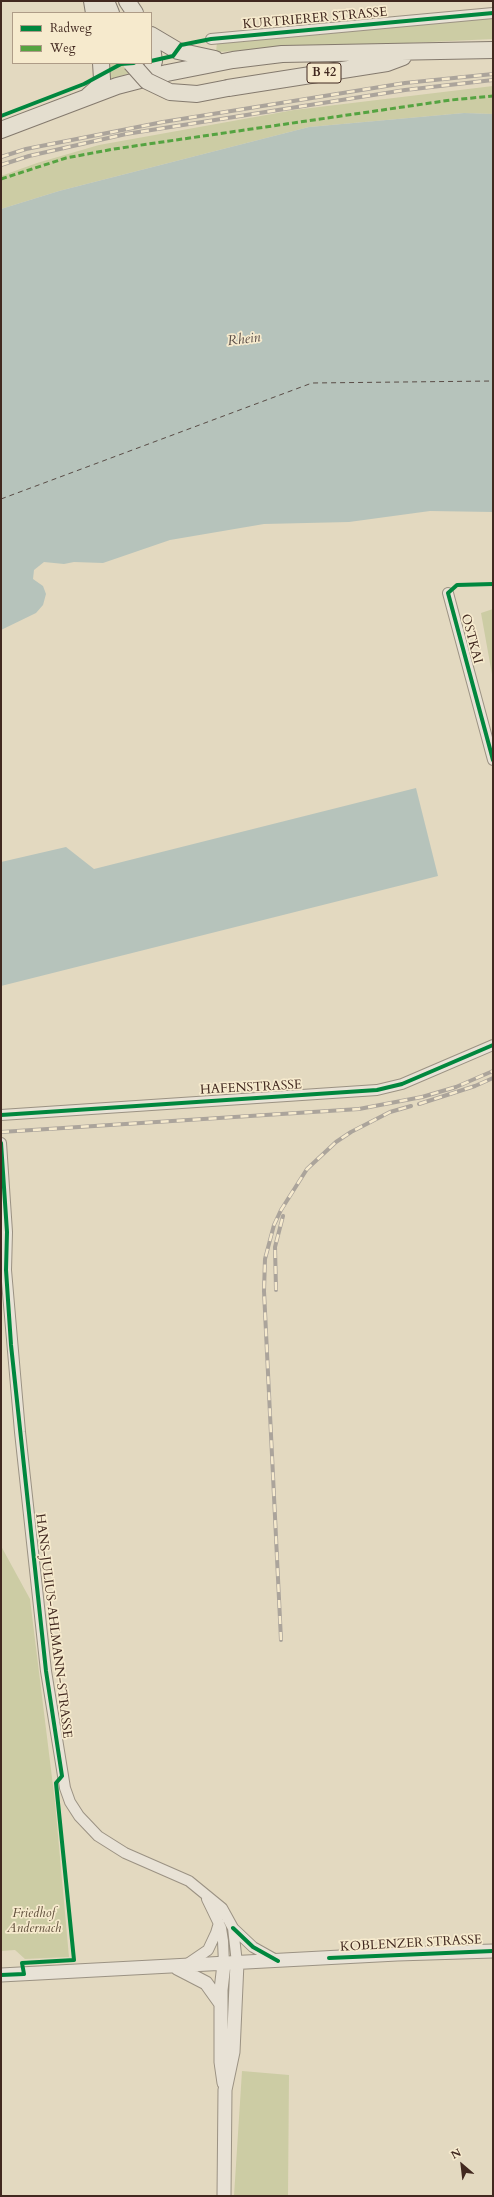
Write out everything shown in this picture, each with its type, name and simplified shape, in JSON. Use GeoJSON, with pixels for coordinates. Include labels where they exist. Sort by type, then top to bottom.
{"type":"FeatureCollection","features":[{"type":"Feature","properties":{"kind":"main road"},"geometry":{"type":"LineString","coordinates":[[92,1],[94,12]]}},
{"type":"Feature","properties":{"kind":"main road"},"geometry":{"type":"LineString","coordinates":[[106,1],[111,12]]}},
{"type":"Feature","properties":{"kind":"main road"},"geometry":{"type":"LineString","coordinates":[[127,1],[134,12]]}},
{"type":"Feature","properties":{"kind":"main road","name":"B 42"},"geometry":{"type":"LineString","coordinates":[[152,35],[178,51],[199,57],[233,60]]}},
{"type":"Feature","properties":{"kind":"main road"},"geometry":{"type":"LineString","coordinates":[[146,79],[151,71],[154,61],[152,47]]}},
{"type":"Feature","properties":{"kind":"main road","name":"B 42"},"geometry":{"type":"LineString","coordinates":[[1,130],[86,97],[146,79],[233,60],[282,54],[493,50]]}},
{"type":"Feature","properties":{"kind":"main road","name":"B 42"},"geometry":{"type":"LineString","coordinates":[[132,64],[147,81],[170,92],[197,94],[387,63],[419,52]]}},
{"type":"Feature","properties":{"kind":"main road","name":"B 42"},"geometry":{"type":"LineString","coordinates":[[86,97],[94,92],[100,84],[103,75],[101,64]]}},
{"type":"Feature","properties":{"kind":"street","name":"KURTRIERER STRASSE"},"geometry":{"type":"LineString","coordinates":[[211,39],[493,13]]}},
{"type":"Feature","properties":{"kind":"street","name":"OSTKAI"},"geometry":{"type":"LineString","coordinates":[[448,593],[493,760]]}},
{"type":"Feature","properties":{"kind":"street","name":"HAFENSTRASSE"},"geometry":{"type":"LineString","coordinates":[[1,1115],[377,1090],[402,1084],[493,1045]]}},
{"type":"Feature","properties":{"kind":"street","name":"HANS-JULIUS-AHLMANN-STRASSE"},"geometry":{"type":"LineString","coordinates":[[1,1143],[4,1249],[20,1432],[46,1670],[62,1776],[68,1796],[83,1822],[106,1842],[130,1856],[189,1880],[222,1908],[233,1928],[253,1947],[278,1960]]}},
{"type":"Feature","properties":{"kind":"street","name":"HANS-JULIUS-AHLMANN-STRASSE"},"geometry":{"type":"LineString","coordinates":[[202,1890],[219,1923],[230,1963]]}},
{"type":"Feature","properties":{"kind":"street"},"geometry":{"type":"LineString","coordinates":[[219,1923],[208,1950],[180,1966],[206,1983],[221,2004]]}},
{"type":"Feature","properties":{"kind":"street","name":"HANS-JULIUS-AHLMANN-STRASSE"},"geometry":{"type":"LineString","coordinates":[[230,1963],[233,1928]]}},
{"type":"Feature","properties":{"kind":"street","name":"KOBLENZER STRASSE"},"geometry":{"type":"LineString","coordinates":[[1,1975],[278,1960],[493,1951]]}},
{"type":"Feature","properties":{"kind":"street"},"geometry":{"type":"LineString","coordinates":[[226,2090],[221,2062],[221,2004],[230,1963]]}},
{"type":"Feature","properties":{"kind":"street"},"geometry":{"type":"LineString","coordinates":[[224,2196],[226,2090],[233,2052],[230,1963]]}},
{"type":"Feature","properties":{"kind":"green space"},"geometry":{"type":"Polygon","coordinates":[[[493,16],[493,39],[216,52],[217,42],[493,16]]]}},
{"type":"Feature","properties":{"kind":"green space"},"geometry":{"type":"Polygon","coordinates":[[[104,64],[126,64],[130,73],[106,81],[104,64]]]}},
{"type":"Feature","properties":{"kind":"green space"},"geometry":{"type":"Polygon","coordinates":[[[493,86],[493,114],[464,113],[309,127],[59,191],[1,209],[1,176],[37,163],[99,145],[294,110],[493,86]]]}},
{"type":"Feature","properties":{"kind":"green space"},"geometry":{"type":"Polygon","coordinates":[[[493,609],[493,680],[481,613],[493,609]]]}},
{"type":"Feature","properties":{"kind":"green space","name":"Friedhof Andernach"},"geometry":{"type":"Polygon","coordinates":[[[1,1546],[30,1599],[55,1802],[69,1957],[25,1959],[15,1950],[1,1951],[1,1546]]]}},
{"type":"Feature","properties":{"kind":"green space"},"geometry":{"type":"Polygon","coordinates":[[[242,2071],[289,2075],[288,2196],[234,2196],[242,2071]]]}},
{"type":"Feature","properties":{"kind":"water","name":"Rhein"},"geometry":{"type":"Polygon","coordinates":[[[464,113],[493,114],[493,512],[430,511],[349,522],[264,524],[170,540],[103,563],[74,562],[64,564],[44,562],[34,570],[33,579],[43,586],[46,594],[43,605],[36,613],[1,630],[1,209],[59,191],[309,127],[464,113]]]}},
{"type":"Feature","properties":{"kind":"water"},"geometry":{"type":"Polygon","coordinates":[[[416,788],[438,876],[1,986],[1,862],[66,847],[94,869],[416,788]]]}},
{"type":"Feature","properties":{"kind":"ferry route"},"geometry":{"type":"LineString","coordinates":[[1,499],[312,383],[493,381]]}},
{"type":"Feature","properties":{"kind":"railway"},"geometry":{"type":"LineString","coordinates":[[1,157],[26,149],[163,122],[405,83],[493,74]]}},
{"type":"Feature","properties":{"kind":"railway"},"geometry":{"type":"LineString","coordinates":[[1,165],[29,156],[126,134],[405,90],[493,80]]}},
{"type":"Feature","properties":{"kind":"railway"},"geometry":{"type":"LineString","coordinates":[[1,1132],[359,1109],[422,1097],[456,1087],[493,1071]]}},
{"type":"Feature","properties":{"kind":"railway"},"geometry":{"type":"LineString","coordinates":[[419,1104],[475,1086],[493,1078]]}},
{"type":"Feature","properties":{"kind":"railway"},"geometry":{"type":"LineString","coordinates":[[281,1640],[264,1291],[265,1259],[274,1225],[281,1210],[307,1169],[336,1142],[351,1132],[390,1112],[411,1106]]}},
{"type":"Feature","properties":{"kind":"railway"},"geometry":{"type":"LineString","coordinates":[[276,1290],[275,1247],[283,1216]]}},
{"type":"Feature","properties":{"kind":"marked path"},"geometry":{"type":"LineString","coordinates":[[1,179],[66,158],[114,149],[451,100],[493,96]]}},
{"type":"Feature","properties":{"kind":"cycle path"},"geometry":{"type":"LineString","coordinates":[[152,61],[173,56],[181,45],[211,39],[493,13]]}},
{"type":"Feature","properties":{"kind":"cycle path"},"geometry":{"type":"LineString","coordinates":[[1,116],[84,84],[121,64]]}},
{"type":"Feature","properties":{"kind":"cycle path"},"geometry":{"type":"LineString","coordinates":[[493,584],[457,585],[448,593],[493,760]]}},
{"type":"Feature","properties":{"kind":"cycle path"},"geometry":{"type":"LineString","coordinates":[[1,1115],[377,1090],[402,1084],[493,1045]]}},
{"type":"Feature","properties":{"kind":"cycle path"},"geometry":{"type":"LineString","coordinates":[[1,1143],[7,1232],[6,1270],[11,1345],[46,1671],[62,1776],[56,1783],[74,1960],[22,1963],[24,1974],[1,1975]]}},
{"type":"Feature","properties":{"kind":"cycle path"},"geometry":{"type":"LineString","coordinates":[[233,1928],[253,1947],[278,1961]]}},
{"type":"Feature","properties":{"kind":"cycle path"},"geometry":{"type":"LineString","coordinates":[[329,1958],[493,1951]]}}]}
